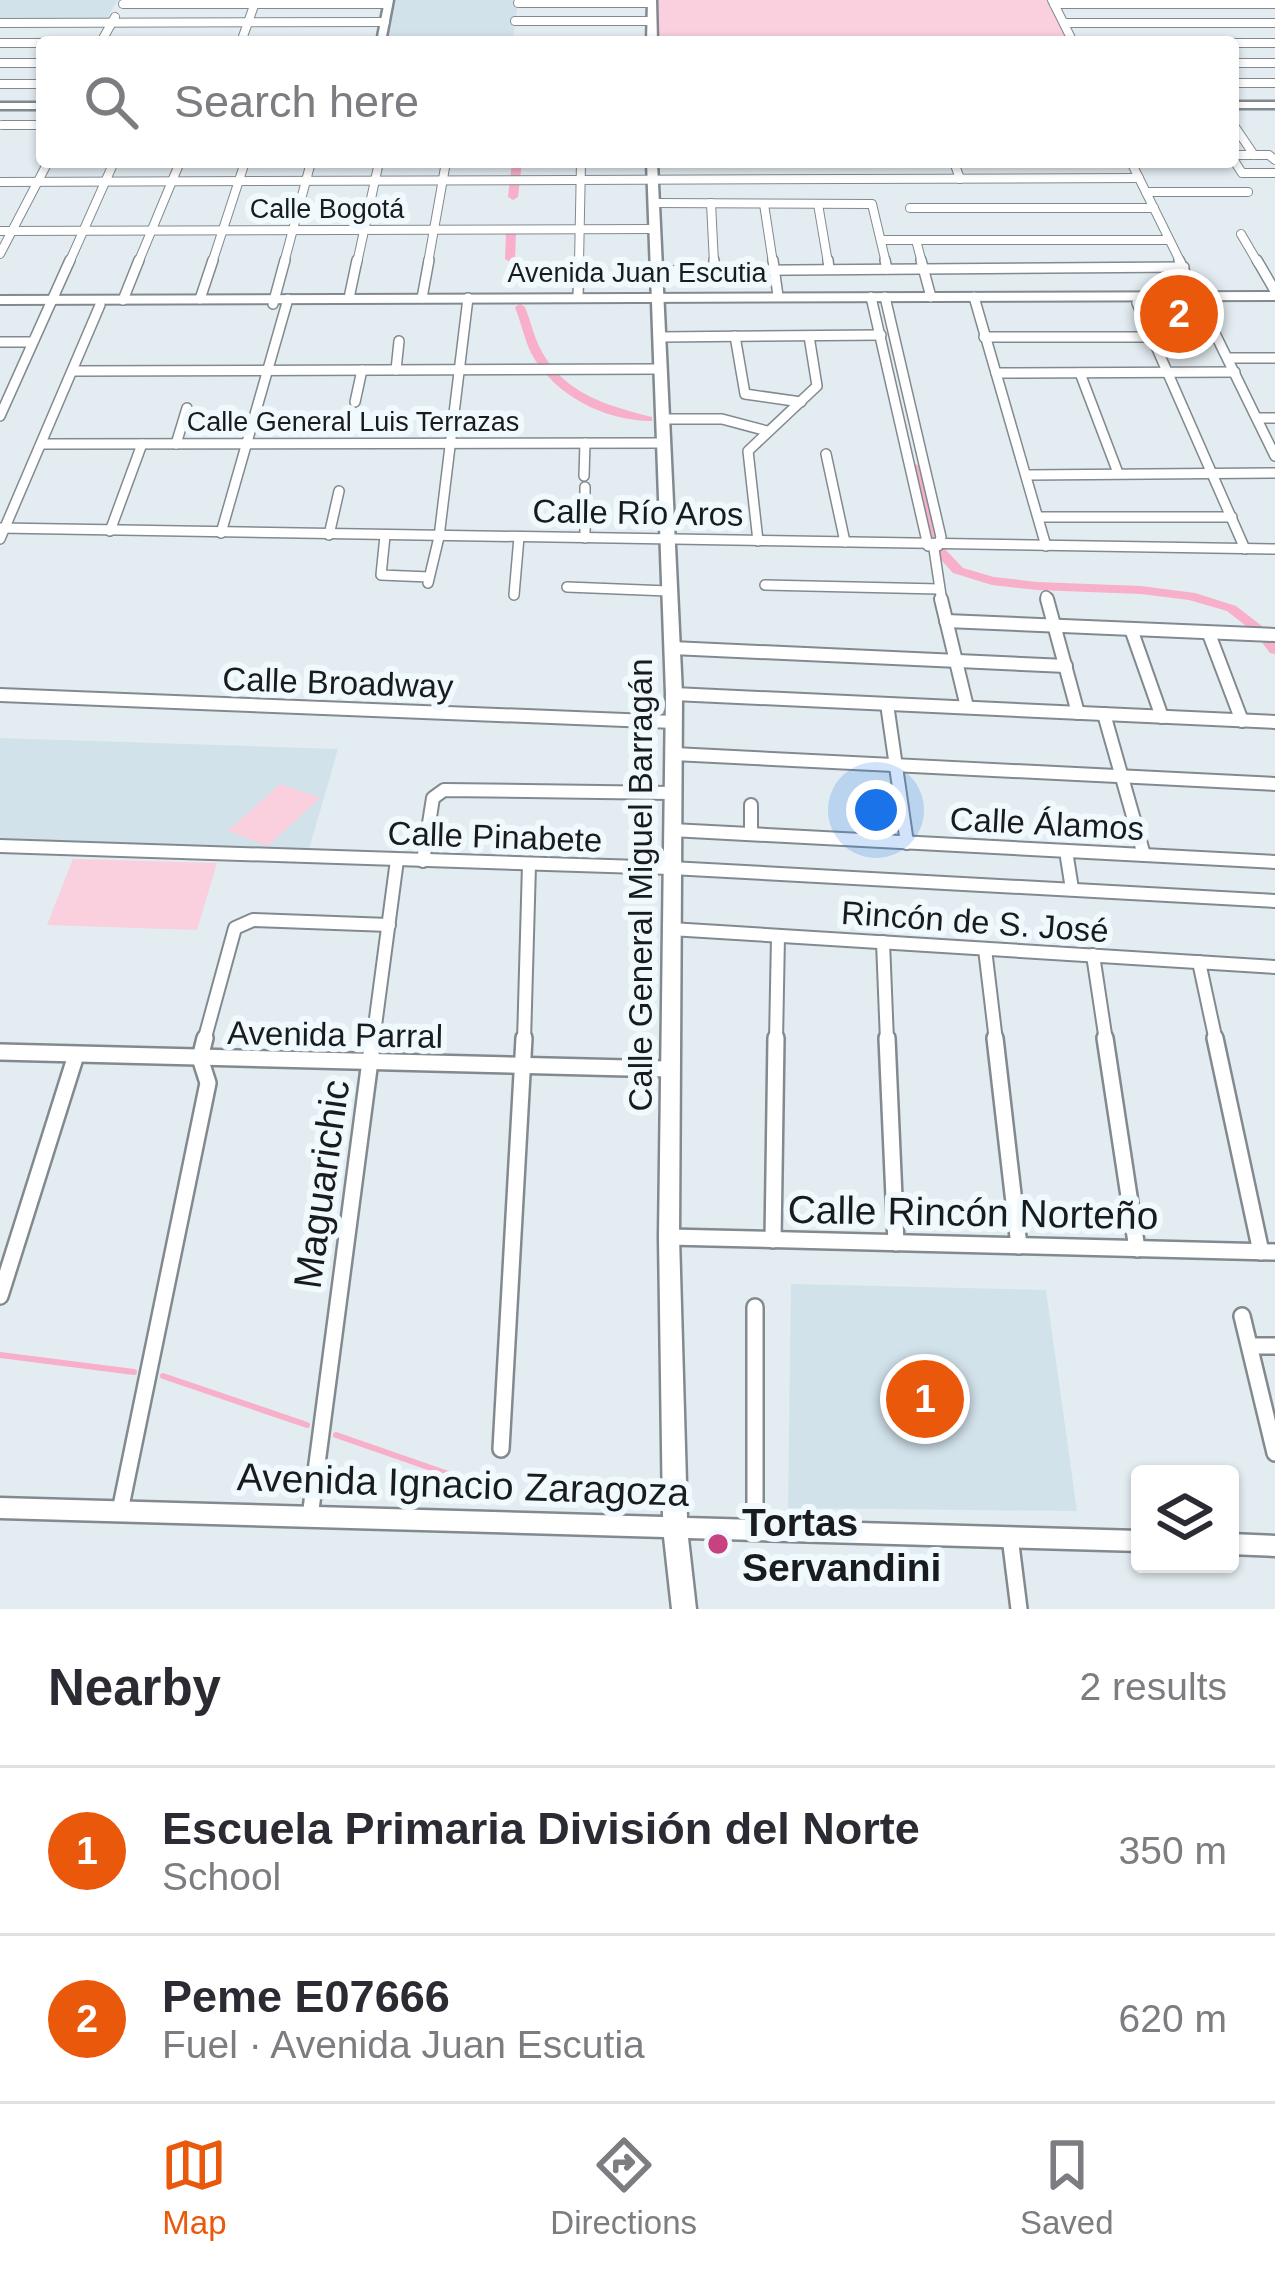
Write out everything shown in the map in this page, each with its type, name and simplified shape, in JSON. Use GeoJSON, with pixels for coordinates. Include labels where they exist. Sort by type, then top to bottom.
{"type":"FeatureCollection","features":[{"type":"Feature","properties":{"kind":"main road"},"geometry":{"type":"LineString","coordinates":[[652,2],[652,36]]}},
{"type":"Feature","properties":{"kind":"main road"},"geometry":{"type":"LineString","coordinates":[[1239,105],[1275,105]]}},
{"type":"Feature","properties":{"kind":"main road"},"geometry":{"type":"LineString","coordinates":[[0,106],[36,106]]}},
{"type":"Feature","properties":{"kind":"main road","name":"Calle General Miguel Barragán"},"geometry":{"type":"LineString","coordinates":[[652,171],[674,694],[669,1237],[675,1526],[685,1609]]}},
{"type":"Feature","properties":{"kind":"main road","name":"Avenida Juan Escutia"},"geometry":{"type":"LineString","coordinates":[[0,303],[778,296],[1137,303],[1275,296]]}},
{"type":"Feature","properties":{"kind":"main road","name":"Avenida Juan Escutia"},"geometry":{"type":"LineString","coordinates":[[522,300],[1201,299]]}},
{"type":"Feature","properties":{"kind":"main road","name":"Avenida Juan Escutia"},"geometry":{"type":"LineString","coordinates":[[49,303],[468,301]]}},
{"type":"Feature","properties":{"kind":"main road","name":"Avenida Ignacio Zaragoza"},"geometry":{"type":"LineString","coordinates":[[0,1508],[1131,1541]]}},
{"type":"Feature","properties":{"kind":"main road"},"geometry":{"type":"LineString","coordinates":[[1239,1544],[1275,1546]]}},
{"type":"Feature","properties":{"kind":"street"},"geometry":{"type":"LineString","coordinates":[[104,36],[124,2],[389,2],[382,36]]}},
{"type":"Feature","properties":{"kind":"street"},"geometry":{"type":"LineString","coordinates":[[243,36],[255,2]]}},
{"type":"Feature","properties":{"kind":"street"},"geometry":{"type":"LineString","coordinates":[[514,36],[518,2],[652,2]]}},
{"type":"Feature","properties":{"kind":"street"},"geometry":{"type":"LineString","coordinates":[[1070,36],[1053,2],[1275,4]]}},
{"type":"Feature","properties":{"kind":"street"},"geometry":{"type":"LineString","coordinates":[[1256,2],[1274,24]]}},
{"type":"Feature","properties":{"kind":"street"},"geometry":{"type":"LineString","coordinates":[[515,21],[652,21]]}},
{"type":"Feature","properties":{"kind":"street"},"geometry":{"type":"LineString","coordinates":[[0,23],[385,22]]}},
{"type":"Feature","properties":{"kind":"street"},"geometry":{"type":"LineString","coordinates":[[1064,23],[1274,24]]}},
{"type":"Feature","properties":{"kind":"street"},"geometry":{"type":"LineString","coordinates":[[0,43],[36,43]]}},
{"type":"Feature","properties":{"kind":"street"},"geometry":{"type":"LineString","coordinates":[[1239,43],[1275,43]]}},
{"type":"Feature","properties":{"kind":"street"},"geometry":{"type":"LineString","coordinates":[[0,63],[36,63]]}},
{"type":"Feature","properties":{"kind":"street"},"geometry":{"type":"LineString","coordinates":[[1239,63],[1275,63]]}},
{"type":"Feature","properties":{"kind":"street"},"geometry":{"type":"LineString","coordinates":[[1239,83],[1275,83]]}},
{"type":"Feature","properties":{"kind":"street"},"geometry":{"type":"LineString","coordinates":[[0,84],[36,84]]}},
{"type":"Feature","properties":{"kind":"street"},"geometry":{"type":"LineString","coordinates":[[1,127],[16,106]]}},
{"type":"Feature","properties":{"kind":"street"},"geometry":{"type":"LineString","coordinates":[[1,127],[36,125]]}},
{"type":"Feature","properties":{"kind":"street"},"geometry":{"type":"LineString","coordinates":[[1239,133],[1254,155]]}},
{"type":"Feature","properties":{"kind":"street"},"geometry":{"type":"LineString","coordinates":[[1239,151],[1248,146]]}},
{"type":"Feature","properties":{"kind":"street"},"geometry":{"type":"LineString","coordinates":[[1239,154],[1275,160]]}},
{"type":"Feature","properties":{"kind":"street"},"geometry":{"type":"LineString","coordinates":[[0,254],[45,168]]}},
{"type":"Feature","properties":{"kind":"street"},"geometry":{"type":"LineString","coordinates":[[0,416],[111,168]]}},
{"type":"Feature","properties":{"kind":"street"},"geometry":{"type":"LineString","coordinates":[[123,300],[178,168]]}},
{"type":"Feature","properties":{"kind":"street"},"geometry":{"type":"LineString","coordinates":[[200,299],[243,168]]}},
{"type":"Feature","properties":{"kind":"street"},"geometry":{"type":"LineString","coordinates":[[221,533],[266,370],[309,168]]}},
{"type":"Feature","properties":{"kind":"street"},"geometry":{"type":"LineString","coordinates":[[349,298],[378,168]]}},
{"type":"Feature","properties":{"kind":"street"},"geometry":{"type":"LineString","coordinates":[[422,298],[445,168]]}},
{"type":"Feature","properties":{"kind":"street"},"geometry":{"type":"LineString","coordinates":[[578,297],[581,168]]}},
{"type":"Feature","properties":{"kind":"street"},"geometry":{"type":"LineString","coordinates":[[755,168],[756,180]]}},
{"type":"Feature","properties":{"kind":"street"},"geometry":{"type":"LineString","coordinates":[[822,168],[824,180]]}},
{"type":"Feature","properties":{"kind":"street"},"geometry":{"type":"LineString","coordinates":[[888,168],[891,179]]}},
{"type":"Feature","properties":{"kind":"street"},"geometry":{"type":"LineString","coordinates":[[956,168],[960,179]]}},
{"type":"Feature","properties":{"kind":"street"},"geometry":{"type":"LineString","coordinates":[[1021,168],[1026,179]]}},
{"type":"Feature","properties":{"kind":"street"},"geometry":{"type":"LineString","coordinates":[[1088,168],[1093,178]]}},
{"type":"Feature","properties":{"kind":"street"},"geometry":{"type":"LineString","coordinates":[[1134,168],[1275,456]]}},
{"type":"Feature","properties":{"kind":"street"},"geometry":{"type":"LineString","coordinates":[[1239,168],[1241,172],[1275,173]]}},
{"type":"Feature","properties":{"kind":"street"},"geometry":{"type":"LineString","coordinates":[[0,182],[580,180],[652,171],[756,180],[1138,178]]}},
{"type":"Feature","properties":{"kind":"street"},"geometry":{"type":"LineString","coordinates":[[1146,192],[1248,192]]}},
{"type":"Feature","properties":{"kind":"street"},"geometry":{"type":"LineString","coordinates":[[654,203],[872,204],[887,269]]}},
{"type":"Feature","properties":{"kind":"street"},"geometry":{"type":"LineString","coordinates":[[711,203],[714,270]]}},
{"type":"Feature","properties":{"kind":"street"},"geometry":{"type":"LineString","coordinates":[[764,203],[778,296]]}},
{"type":"Feature","properties":{"kind":"street"},"geometry":{"type":"LineString","coordinates":[[818,204],[829,269]]}},
{"type":"Feature","properties":{"kind":"street"},"geometry":{"type":"LineString","coordinates":[[910,208],[1154,208]]}},
{"type":"Feature","properties":{"kind":"street","name":"Calle Bogotá"},"geometry":{"type":"LineString","coordinates":[[0,232],[655,229]]}},
{"type":"Feature","properties":{"kind":"street"},"geometry":{"type":"LineString","coordinates":[[1241,234],[1275,296]]}},
{"type":"Feature","properties":{"kind":"street"},"geometry":{"type":"LineString","coordinates":[[881,239],[1169,240]]}},
{"type":"Feature","properties":{"kind":"street"},"geometry":{"type":"LineString","coordinates":[[916,240],[931,297]]}},
{"type":"Feature","properties":{"kind":"street"},"geometry":{"type":"LineString","coordinates":[[656,271],[1184,267]]}},
{"type":"Feature","properties":{"kind":"street"},"geometry":{"type":"LineString","coordinates":[[879,300],[878,335],[906,456],[934,545]]}},
{"type":"Feature","properties":{"kind":"street"},"geometry":{"type":"LineString","coordinates":[[879,300],[895,335],[910,401],[939,589],[967,707]]}},
{"type":"Feature","properties":{"kind":"street"},"geometry":{"type":"LineString","coordinates":[[975,300],[1046,546]]}},
{"type":"Feature","properties":{"kind":"street"},"geometry":{"type":"LineString","coordinates":[[385,536],[381,575],[429,580],[439,537],[468,301]]}},
{"type":"Feature","properties":{"kind":"street"},"geometry":{"type":"LineString","coordinates":[[1137,303],[1245,549]]}},
{"type":"Feature","properties":{"kind":"street"},"geometry":{"type":"LineString","coordinates":[[2,532],[100,305]]}},
{"type":"Feature","properties":{"kind":"street"},"geometry":{"type":"LineString","coordinates":[[660,337],[895,335]]}},
{"type":"Feature","properties":{"kind":"street"},"geometry":{"type":"LineString","coordinates":[[735,336],[745,394],[801,402]]}},
{"type":"Feature","properties":{"kind":"street"},"geometry":{"type":"LineString","coordinates":[[758,541],[748,454],[818,385],[809,336]]}},
{"type":"Feature","properties":{"kind":"street"},"geometry":{"type":"LineString","coordinates":[[984,337],[1151,337]]}},
{"type":"Feature","properties":{"kind":"street"},"geometry":{"type":"LineString","coordinates":[[396,370],[399,340]]}},
{"type":"Feature","properties":{"kind":"street"},"geometry":{"type":"LineString","coordinates":[[0,343],[32,342]]}},
{"type":"Feature","properties":{"kind":"street"},"geometry":{"type":"LineString","coordinates":[[1228,358],[1275,358]]}},
{"type":"Feature","properties":{"kind":"street"},"geometry":{"type":"LineString","coordinates":[[74,371],[661,369]]}},
{"type":"Feature","properties":{"kind":"street"},"geometry":{"type":"LineString","coordinates":[[355,401],[362,370]]}},
{"type":"Feature","properties":{"kind":"street"},"geometry":{"type":"LineString","coordinates":[[996,373],[1235,372]]}},
{"type":"Feature","properties":{"kind":"street"},"geometry":{"type":"LineString","coordinates":[[1080,373],[1118,473]]}},
{"type":"Feature","properties":{"kind":"street"},"geometry":{"type":"LineString","coordinates":[[893,401],[910,401]]}},
{"type":"Feature","properties":{"kind":"street"},"geometry":{"type":"LineString","coordinates":[[176,444],[187,408]]}},
{"type":"Feature","properties":{"kind":"street"},"geometry":{"type":"LineString","coordinates":[[663,418],[722,418],[767,431]]}},
{"type":"Feature","properties":{"kind":"street"},"geometry":{"type":"LineString","coordinates":[[1257,418],[1275,418]]}},
{"type":"Feature","properties":{"kind":"street"},"geometry":{"type":"LineString","coordinates":[[585,443],[585,538]]}},
{"type":"Feature","properties":{"kind":"street","name":"Calle General Luis Terrazas"},"geometry":{"type":"LineString","coordinates":[[41,444],[664,443]]}},
{"type":"Feature","properties":{"kind":"street"},"geometry":{"type":"LineString","coordinates":[[110,531],[142,444]]}},
{"type":"Feature","properties":{"kind":"street"},"geometry":{"type":"LineString","coordinates":[[826,454],[845,542]]}},
{"type":"Feature","properties":{"kind":"street"},"geometry":{"type":"LineString","coordinates":[[906,456],[922,457]]}},
{"type":"Feature","properties":{"kind":"street"},"geometry":{"type":"LineString","coordinates":[[1027,475],[1275,473]]}},
{"type":"Feature","properties":{"kind":"street"},"geometry":{"type":"LineString","coordinates":[[329,535],[338,491]]}},
{"type":"Feature","properties":{"kind":"street"},"geometry":{"type":"LineString","coordinates":[[0,500],[17,500]]}},
{"type":"Feature","properties":{"kind":"street"},"geometry":{"type":"LineString","coordinates":[[1040,517],[1232,517]]}},
{"type":"Feature","properties":{"kind":"street","name":"Calle Río Aros"},"geometry":{"type":"LineString","coordinates":[[2,532],[1275,549]]}},
{"type":"Feature","properties":{"kind":"street"},"geometry":{"type":"LineString","coordinates":[[514,595],[519,537]]}},
{"type":"Feature","properties":{"kind":"street"},"geometry":{"type":"LineString","coordinates":[[765,585],[939,589]]}},
{"type":"Feature","properties":{"kind":"street"},"geometry":{"type":"LineString","coordinates":[[567,586],[668,591]]}},
{"type":"Feature","properties":{"kind":"street"},"geometry":{"type":"LineString","coordinates":[[1046,596],[1078,713]]}},
{"type":"Feature","properties":{"kind":"street"},"geometry":{"type":"LineString","coordinates":[[946,621],[1275,635]]}},
{"type":"Feature","properties":{"kind":"street"},"geometry":{"type":"LineString","coordinates":[[1131,628],[1162,717]]}},
{"type":"Feature","properties":{"kind":"street"},"geometry":{"type":"LineString","coordinates":[[1209,634],[1242,721]]}},
{"type":"Feature","properties":{"kind":"street"},"geometry":{"type":"LineString","coordinates":[[672,648],[1066,666]]}},
{"type":"Feature","properties":{"kind":"street"},"geometry":{"type":"LineString","coordinates":[[674,694],[1275,722]]}},
{"type":"Feature","properties":{"kind":"street","name":"Calle Broadway"},"geometry":{"type":"LineString","coordinates":[[0,695],[674,722]]}},
{"type":"Feature","properties":{"kind":"street"},"geometry":{"type":"LineString","coordinates":[[887,704],[907,843]]}},
{"type":"Feature","properties":{"kind":"street"},"geometry":{"type":"LineString","coordinates":[[1104,714],[1144,855]]}},
{"type":"Feature","properties":{"kind":"street"},"geometry":{"type":"LineString","coordinates":[[674,754],[1275,784]]}},
{"type":"Feature","properties":{"kind":"street"},"geometry":{"type":"LineString","coordinates":[[423,862],[433,798],[439,792],[672,794]]}},
{"type":"Feature","properties":{"kind":"street"},"geometry":{"type":"LineString","coordinates":[[751,805],[751,834]]}},
{"type":"Feature","properties":{"kind":"street","name":"Calle Álamos"},"geometry":{"type":"LineString","coordinates":[[672,830],[1275,862]]}},
{"type":"Feature","properties":{"kind":"street","name":"Calle Pinabete"},"geometry":{"type":"LineString","coordinates":[[0,846],[671,868],[1275,901]]}},
{"type":"Feature","properties":{"kind":"street"},"geometry":{"type":"LineString","coordinates":[[1066,850],[1072,890]]}},
{"type":"Feature","properties":{"kind":"street","name":"Maguarichic"},"geometry":{"type":"LineString","coordinates":[[310,1517],[397,860]]}},
{"type":"Feature","properties":{"kind":"street"},"geometry":{"type":"LineString","coordinates":[[501,1449],[523,1066],[529,865]]}},
{"type":"Feature","properties":{"kind":"street"},"geometry":{"type":"LineString","coordinates":[[120,1511],[208,1083],[200,1058],[239,923],[389,925]]}},
{"type":"Feature","properties":{"kind":"street","name":"Rincón de S. José"},"geometry":{"type":"LineString","coordinates":[[671,929],[1275,967]]}},
{"type":"Feature","properties":{"kind":"street"},"geometry":{"type":"LineString","coordinates":[[772,1240],[778,936]]}},
{"type":"Feature","properties":{"kind":"street"},"geometry":{"type":"LineString","coordinates":[[883,942],[896,1243]]}},
{"type":"Feature","properties":{"kind":"street"},"geometry":{"type":"LineString","coordinates":[[985,949],[1019,1246]]}},
{"type":"Feature","properties":{"kind":"street"},"geometry":{"type":"LineString","coordinates":[[1093,956],[1137,1249]]}},
{"type":"Feature","properties":{"kind":"street"},"geometry":{"type":"LineString","coordinates":[[1199,962],[1268,1252]]}},
{"type":"Feature","properties":{"kind":"street","name":"Avenida Parral"},"geometry":{"type":"LineString","coordinates":[[0,1052],[668,1069]]}},
{"type":"Feature","properties":{"kind":"street"},"geometry":{"type":"LineString","coordinates":[[0,1296],[76,1055]]}},
{"type":"Feature","properties":{"kind":"street","name":"Calle Rincón Norteño"},"geometry":{"type":"LineString","coordinates":[[669,1237],[1268,1252]]}},
{"type":"Feature","properties":{"kind":"street"},"geometry":{"type":"LineString","coordinates":[[754,1307],[754,1528]]}},
{"type":"Feature","properties":{"kind":"street"},"geometry":{"type":"LineString","coordinates":[[1242,1316],[1275,1454]]}},
{"type":"Feature","properties":{"kind":"street"},"geometry":{"type":"LineString","coordinates":[[1250,1346],[1275,1346]]}},
{"type":"Feature","properties":{"kind":"street"},"geometry":{"type":"LineString","coordinates":[[1010,1538],[1018,1609]]}},
{"type":"Feature","properties":{"kind":"shaded area"},"geometry":{"type":"Polygon","coordinates":[[[0,0],[118,0],[106,20],[0,20],[0,0]]]}},
{"type":"Feature","properties":{"kind":"shaded area"},"geometry":{"type":"Polygon","coordinates":[[[389,0],[518,0],[514,36],[382,36],[389,0]]]}},
{"type":"Feature","properties":{"kind":"shaded area"},"geometry":{"type":"Polygon","coordinates":[[[652,0],[1052,0],[1070,36],[652,36],[652,0]]]}},
{"type":"Feature","properties":{"kind":"shaded area"},"geometry":{"type":"Polygon","coordinates":[[[0,738],[338,749],[308,853],[0,843],[0,738]]]}},
{"type":"Feature","properties":{"kind":"shaded area"},"geometry":{"type":"Polygon","coordinates":[[[280,784],[320,798],[268,846],[228,831],[280,784]]]}},
{"type":"Feature","properties":{"kind":"shaded area"},"geometry":{"type":"Polygon","coordinates":[[[73,859],[217,863],[197,930],[47,925],[73,859]]]}},
{"type":"Feature","properties":{"kind":"shaded area"},"geometry":{"type":"Polygon","coordinates":[[[791,1284],[1046,1290],[1077,1511],[788,1508],[791,1284]]]}},
{"type":"Feature","properties":{"kind":"waterway"},"geometry":{"type":"LineString","coordinates":[[513,197],[516,168]]}},
{"type":"Feature","properties":{"kind":"waterway"},"geometry":{"type":"LineString","coordinates":[[510,259],[511,233]]}},
{"type":"Feature","properties":{"kind":"waterway"},"geometry":{"type":"LineString","coordinates":[[508,284],[509,276]]}},
{"type":"Feature","properties":{"kind":"waterway"},"geometry":{"type":"LineString","coordinates":[[520,307],[537,353],[558,381],[598,406],[648,419]]}},
{"type":"Feature","properties":{"kind":"waterway"},"geometry":{"type":"LineString","coordinates":[[914,467],[936,543]]}},
{"type":"Feature","properties":{"kind":"waterway"},"geometry":{"type":"LineString","coordinates":[[939,551],[958,570],[992,581],[1190,596],[1231,608],[1260,630]]}},
{"type":"Feature","properties":{"kind":"waterway"},"geometry":{"type":"LineString","coordinates":[[1268,641],[1275,650]]}},
{"type":"Feature","properties":{"kind":"waterway"},"geometry":{"type":"LineString","coordinates":[[0,1355],[134,1372]]}},
{"type":"Feature","properties":{"kind":"waterway"},"geometry":{"type":"LineString","coordinates":[[163,1376],[307,1425]]}},
{"type":"Feature","properties":{"kind":"waterway"},"geometry":{"type":"LineString","coordinates":[[336,1435],[477,1484]]}},
{"type":"Feature","properties":{"kind":"place","name":"Peme E07666"},"geometry":{"type":"Point","coordinates":[1179,314]}},
{"type":"Feature","properties":{"kind":"place","name":"Escuela Primaria División del Norte"},"geometry":{"type":"Point","coordinates":[925,1399]}},
{"type":"Feature","properties":{"kind":"place","name":"Tortas Servandini"},"geometry":{"type":"Point","coordinates":[718,1544]}}]}
